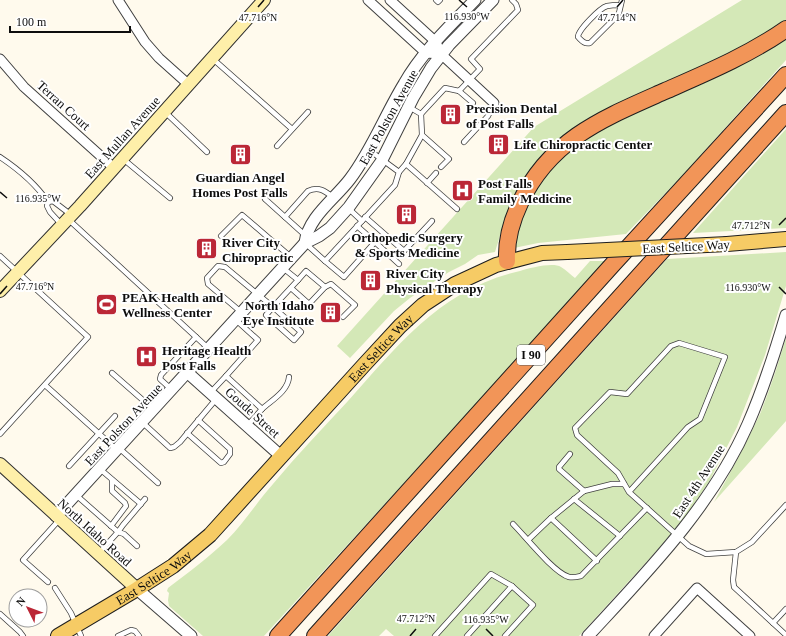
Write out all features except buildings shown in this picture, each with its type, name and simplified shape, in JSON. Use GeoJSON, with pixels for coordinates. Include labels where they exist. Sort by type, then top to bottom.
{"type":"FeatureCollection","features":[{"type":"Feature","properties":{"kind":"highway"},"geometry":{"type":"LineString","coordinates":[[507,261],[507,240],[514,216],[530,183],[544,165],[559,150],[576,136],[610,115],[717,68],[743,55],[786,29]]}},
{"type":"Feature","properties":{"kind":"highway","name":"I 90"},"geometry":{"type":"LineString","coordinates":[[278,636],[603,275],[786,75]]}},
{"type":"Feature","properties":{"kind":"highway","name":"I 90"},"geometry":{"type":"LineString","coordinates":[[315,636],[786,113]]}},
{"type":"Feature","properties":{"kind":"main road","name":"East Mullan Avenue"},"geometry":{"type":"LineString","coordinates":[[0,291],[67,220],[264,0]]}},
{"type":"Feature","properties":{"kind":"main road","name":"East Seltice Way"},"geometry":{"type":"LineString","coordinates":[[58,636],[78,631],[137,589],[173,566],[210,535],[400,326],[423,306],[461,281],[484,269],[507,261],[542,253],[727,244],[786,239]]}},
{"type":"Feature","properties":{"kind":"main road","name":"North Idaho Road"},"geometry":{"type":"LineString","coordinates":[[1,467],[137,589]]}},
{"type":"Feature","properties":{"kind":"street"},"geometry":{"type":"LineString","coordinates":[[118,0],[145,42],[159,58],[188,84]]}},
{"type":"Feature","properties":{"kind":"street"},"geometry":{"type":"LineString","coordinates":[[390,0],[436,42],[441,54],[494,102]]}},
{"type":"Feature","properties":{"kind":"street","name":"East Polston Avenue"},"geometry":{"type":"LineString","coordinates":[[58,518],[76,495],[292,258],[306,240],[308,230],[316,218],[350,180],[369,150],[404,83],[426,53],[475,0]]}},
{"type":"Feature","properties":{"kind":"street","name":"East Polston Avenue"},"geometry":{"type":"LineString","coordinates":[[306,240],[319,236],[330,228],[348,208],[382,160],[413,98],[441,54],[492,0]]}},
{"type":"Feature","properties":{"kind":"street"},"geometry":{"type":"LineString","coordinates":[[373,2],[426,53],[441,54]]}},
{"type":"Feature","properties":{"kind":"street","name":"Terran Court"},"geometry":{"type":"LineString","coordinates":[[0,59],[24,87],[114,168]]}},
{"type":"Feature","properties":{"kind":"street","name":"East 4th Avenue"},"geometry":{"type":"LineString","coordinates":[[588,636],[678,536],[719,478],[748,425],[766,377],[786,315]]}},
{"type":"Feature","properties":{"kind":"street","name":"Goude Street"},"geometry":{"type":"LineString","coordinates":[[188,372],[282,457]]}},
{"type":"Feature","properties":{"kind":"street"},"geometry":{"type":"LineString","coordinates":[[654,636],[697,588],[745,634]]}},
{"type":"Feature","properties":{"kind":"street","name":"North Idaho Road"},"geometry":{"type":"LineString","coordinates":[[137,589],[191,636]]}},
{"type":"Feature","properties":{"kind":"lane"},"geometry":{"type":"LineString","coordinates":[[436,0],[438,2],[440,0]]}},
{"type":"Feature","properties":{"kind":"lane"},"geometry":{"type":"LineString","coordinates":[[459,91],[480,69],[471,59],[518,10],[516,4],[512,0]]}},
{"type":"Feature","properties":{"kind":"lane"},"geometry":{"type":"LineString","coordinates":[[621,2],[616,17],[590,43],[586,44],[582,42],[578,37],[578,33],[581,29],[602,8],[621,2]]}},
{"type":"Feature","properties":{"kind":"lane"},"geometry":{"type":"LineString","coordinates":[[212,58],[292,129]]}},
{"type":"Feature","properties":{"kind":"lane"},"geometry":{"type":"LineString","coordinates":[[325,261],[395,185],[399,172],[406,164],[422,134],[421,114],[445,88],[459,91],[473,103]]}},
{"type":"Feature","properties":{"kind":"lane"},"geometry":{"type":"LineString","coordinates":[[464,142],[488,116],[494,102]]}},
{"type":"Feature","properties":{"kind":"lane"},"geometry":{"type":"LineString","coordinates":[[409,106],[421,114]]}},
{"type":"Feature","properties":{"kind":"lane"},"geometry":{"type":"LineString","coordinates":[[164,111],[207,152]]}},
{"type":"Feature","properties":{"kind":"lane"},"geometry":{"type":"LineString","coordinates":[[277,146],[308,112]]}},
{"type":"Feature","properties":{"kind":"lane"},"geometry":{"type":"LineString","coordinates":[[422,134],[449,158],[441,167]]}},
{"type":"Feature","properties":{"kind":"lane"},"geometry":{"type":"LineString","coordinates":[[369,150],[399,172]]}},
{"type":"Feature","properties":{"kind":"lane"},"geometry":{"type":"LineString","coordinates":[[0,157],[40,190],[48,202],[47,206],[50,212],[67,220]]}},
{"type":"Feature","properties":{"kind":"lane"},"geometry":{"type":"LineString","coordinates":[[122,158],[170,198]]}},
{"type":"Feature","properties":{"kind":"lane"},"geometry":{"type":"LineString","coordinates":[[406,164],[457,209]]}},
{"type":"Feature","properties":{"kind":"lane"},"geometry":{"type":"LineString","coordinates":[[427,183],[436,173]]}},
{"type":"Feature","properties":{"kind":"lane"},"geometry":{"type":"LineString","coordinates":[[285,217],[308,191],[312,189],[321,188],[334,198]]}},
{"type":"Feature","properties":{"kind":"lane"},"geometry":{"type":"LineString","coordinates":[[265,199],[285,217],[325,261],[344,277],[375,242]]}},
{"type":"Feature","properties":{"kind":"lane"},"geometry":{"type":"LineString","coordinates":[[48,202],[53,201],[67,220],[210,349]]}},
{"type":"Feature","properties":{"kind":"lane"},"geometry":{"type":"LineString","coordinates":[[348,208],[362,221]]}},
{"type":"Feature","properties":{"kind":"lane"},"geometry":{"type":"LineString","coordinates":[[221,236],[242,215],[292,258]]}},
{"type":"Feature","properties":{"kind":"lane"},"geometry":{"type":"LineString","coordinates":[[365,216],[404,251],[432,220]]}},
{"type":"Feature","properties":{"kind":"lane"},"geometry":{"type":"LineString","coordinates":[[357,226],[399,264]]}},
{"type":"Feature","properties":{"kind":"lane"},"geometry":{"type":"LineString","coordinates":[[0,256],[88,338],[0,434]]}},
{"type":"Feature","properties":{"kind":"lane"},"geometry":{"type":"LineString","coordinates":[[143,423],[170,448],[174,447],[198,420],[226,376],[258,340],[239,316],[208,284],[207,278],[218,266],[225,267],[259,294],[273,307],[301,332],[294,340],[266,315],[273,307],[290,288],[306,271],[325,287]]}},
{"type":"Feature","properties":{"kind":"lane"},"geometry":{"type":"LineString","coordinates":[[283,268],[298,280]]}},
{"type":"Feature","properties":{"kind":"lane"},"geometry":{"type":"LineString","coordinates":[[290,288],[309,304],[325,287],[331,284],[355,304],[343,318]]}},
{"type":"Feature","properties":{"kind":"lane"},"geometry":{"type":"LineString","coordinates":[[172,390],[160,378],[196,337]]}},
{"type":"Feature","properties":{"kind":"lane"},"geometry":{"type":"LineString","coordinates":[[629,492],[688,427],[700,419],[725,357],[679,343],[671,346],[627,394],[610,392],[575,428],[577,435],[618,473],[629,492],[689,546],[706,554],[736,552],[752,542],[785,507]]}},
{"type":"Feature","properties":{"kind":"lane"},"geometry":{"type":"LineString","coordinates":[[112,373],[154,410]]}},
{"type":"Feature","properties":{"kind":"lane"},"geometry":{"type":"LineString","coordinates":[[226,376],[262,409]]}},
{"type":"Feature","properties":{"kind":"lane"},"geometry":{"type":"LineString","coordinates":[[247,426],[262,409],[281,393],[288,384],[289,378]]}},
{"type":"Feature","properties":{"kind":"lane"},"geometry":{"type":"LineString","coordinates":[[45,385],[99,434],[158,483]]}},
{"type":"Feature","properties":{"kind":"lane"},"geometry":{"type":"LineString","coordinates":[[69,466],[115,416]]}},
{"type":"Feature","properties":{"kind":"lane"},"geometry":{"type":"LineString","coordinates":[[187,433],[218,462],[224,462],[230,454],[230,449],[198,420]]}},
{"type":"Feature","properties":{"kind":"lane"},"geometry":{"type":"LineString","coordinates":[[570,454],[558,467],[584,490]]}},
{"type":"Feature","properties":{"kind":"lane"},"geometry":{"type":"LineString","coordinates":[[100,469],[140,504]]}},
{"type":"Feature","properties":{"kind":"lane"},"geometry":{"type":"LineString","coordinates":[[112,480],[112,491],[125,502],[126,506],[112,526]]}},
{"type":"Feature","properties":{"kind":"lane"},"geometry":{"type":"LineString","coordinates":[[528,540],[584,490],[612,484],[624,484]]}},
{"type":"Feature","properties":{"kind":"lane"},"geometry":{"type":"LineString","coordinates":[[76,495],[118,532],[124,534],[138,546]]}},
{"type":"Feature","properties":{"kind":"lane"},"geometry":{"type":"LineString","coordinates":[[98,554],[145,499]]}},
{"type":"Feature","properties":{"kind":"lane"},"geometry":{"type":"LineString","coordinates":[[574,499],[620,536]]}},
{"type":"Feature","properties":{"kind":"lane"},"geometry":{"type":"LineString","coordinates":[[513,524],[556,569],[568,577],[575,577],[581,576],[597,561],[647,508]]}},
{"type":"Feature","properties":{"kind":"lane"},"geometry":{"type":"LineString","coordinates":[[48,582],[23,560],[58,518]]}},
{"type":"Feature","properties":{"kind":"lane"},"geometry":{"type":"LineString","coordinates":[[551,518],[597,561]]}},
{"type":"Feature","properties":{"kind":"lane"},"geometry":{"type":"LineString","coordinates":[[736,552],[733,580],[734,587],[786,635]]}},
{"type":"Feature","properties":{"kind":"lane"},"geometry":{"type":"LineString","coordinates":[[435,636],[491,574],[512,586],[533,606],[505,636]]}},
{"type":"Feature","properties":{"kind":"lane"},"geometry":{"type":"LineString","coordinates":[[467,636],[512,586]]}},
{"type":"Feature","properties":{"kind":"lane"},"geometry":{"type":"LineString","coordinates":[[55,588],[65,602],[78,631]]}},
{"type":"Feature","properties":{"kind":"lane"},"geometry":{"type":"LineString","coordinates":[[773,623],[786,609]]}},
{"type":"Feature","properties":{"kind":"lane"},"geometry":{"type":"LineString","coordinates":[[0,614],[23,636]]}},
{"type":"Feature","properties":{"kind":"lane"},"geometry":{"type":"LineString","coordinates":[[118,636],[131,630],[135,631],[139,636]]}},
{"type":"Feature","properties":{"kind":"green space"},"geometry":{"type":"Polygon","coordinates":[[[742,0],[786,0],[786,22],[765,37],[603,114],[506,216],[495,252],[478,255],[410,298],[394,311],[350,358],[337,346],[534,127],[742,0]]]}},
{"type":"Feature","properties":{"kind":"green space"},"geometry":{"type":"Polygon","coordinates":[[[786,35],[786,60],[681,177],[626,234],[538,243],[514,248],[513,227],[536,185],[581,138],[786,35]]]}},
{"type":"Feature","properties":{"kind":"green space"},"geometry":{"type":"Polygon","coordinates":[[[786,129],[786,228],[693,233],[786,129]]]}},
{"type":"Feature","properties":{"kind":"green space"},"geometry":{"type":"Polygon","coordinates":[[[786,252],[786,286],[765,355],[737,427],[709,482],[680,525],[579,636],[394,636],[386,629],[379,636],[328,636],[667,259],[786,252]]]}},
{"type":"Feature","properties":{"kind":"green space"},"geometry":{"type":"Polygon","coordinates":[[[590,261],[607,261],[264,636],[203,636],[169,606],[168,588],[206,559],[227,540],[301,452],[385,359],[424,321],[444,305],[467,291],[492,279],[530,268],[553,265],[561,267],[575,278],[590,261]]]}},
{"type":"Feature","properties":{"kind":"green space"},"geometry":{"type":"Polygon","coordinates":[[[786,338],[786,421],[714,502],[760,414],[771,386],[786,338]]]}},
{"type":"Feature","properties":{"kind":"place","name":"Precision Dental of Post Falls"},"geometry":{"type":"Point","coordinates":[451,115]}},
{"type":"Feature","properties":{"kind":"place","name":"Life Chiropractic Center"},"geometry":{"type":"Point","coordinates":[498,144]}},
{"type":"Feature","properties":{"kind":"place","name":"Guardian Angel Homes Post Falls"},"geometry":{"type":"Point","coordinates":[240,155]}},
{"type":"Feature","properties":{"kind":"place","name":"Post Falls Family Medicine"},"geometry":{"type":"Point","coordinates":[463,190]}},
{"type":"Feature","properties":{"kind":"place","name":"Orthopedic Surgery & Sports Medicine"},"geometry":{"type":"Point","coordinates":[407,215]}},
{"type":"Feature","properties":{"kind":"place","name":"River City Chiropractic"},"geometry":{"type":"Point","coordinates":[207,249]}},
{"type":"Feature","properties":{"kind":"place","name":"River City Physical Therapy"},"geometry":{"type":"Point","coordinates":[371,280]}},
{"type":"Feature","properties":{"kind":"place","name":"PEAK Health and Wellness Center"},"geometry":{"type":"Point","coordinates":[107,304]}},
{"type":"Feature","properties":{"kind":"place","name":"North Idaho Eye Institute"},"geometry":{"type":"Point","coordinates":[330,312]}},
{"type":"Feature","properties":{"kind":"place","name":"Heritage Health Post Falls"},"geometry":{"type":"Point","coordinates":[147,357]}}]}
